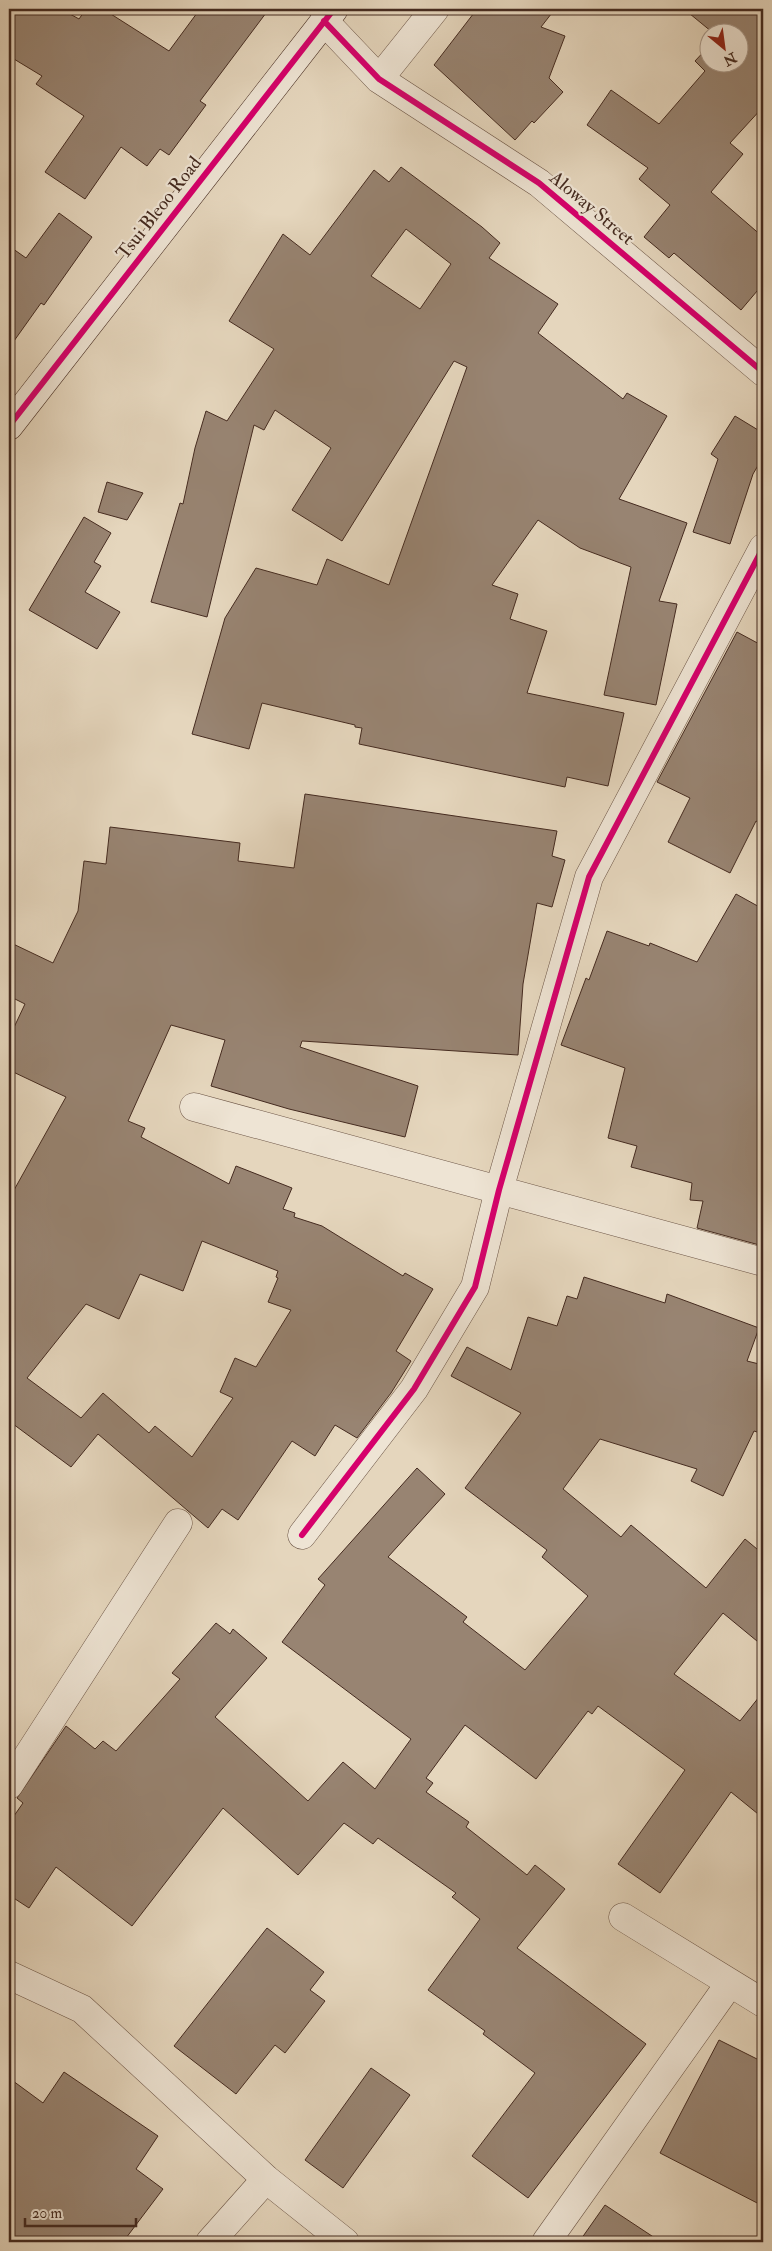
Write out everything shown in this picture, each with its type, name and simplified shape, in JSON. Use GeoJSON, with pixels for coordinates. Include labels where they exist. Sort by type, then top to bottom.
{"type":"FeatureCollection","features":[{"type":"Feature","properties":{"kind":"street"},"geometry":{"type":"LineString","coordinates":[[379,79],[435,9]]}},
{"type":"Feature","properties":{"kind":"street","name":"Aloway Street"},"geometry":{"type":"LineString","coordinates":[[329,15],[379,79],[539,183],[763,372]]}},
{"type":"Feature","properties":{"kind":"street","name":"Tsui Bleoo Road"},"geometry":{"type":"LineString","coordinates":[[9,426],[329,15]]}},
{"type":"Feature","properties":{"kind":"street"},"geometry":{"type":"LineString","coordinates":[[302,1535],[414,1389],[475,1287],[499,1190],[589,877],[763,548]]}},
{"type":"Feature","properties":{"kind":"street"},"geometry":{"type":"LineString","coordinates":[[194,1106],[763,1262]]}},
{"type":"Feature","properties":{"kind":"street"},"geometry":{"type":"LineString","coordinates":[[9,1785],[178,1523]]}},
{"type":"Feature","properties":{"kind":"street"},"geometry":{"type":"LineString","coordinates":[[623,1916],[763,2004]]}},
{"type":"Feature","properties":{"kind":"street"},"geometry":{"type":"LineString","coordinates":[[9,1975],[82,2009],[266,2179],[345,2242]]}},
{"type":"Feature","properties":{"kind":"street"},"geometry":{"type":"LineString","coordinates":[[546,2242],[730,1983]]}},
{"type":"Feature","properties":{"kind":"street"},"geometry":{"type":"LineString","coordinates":[[210,2242],[266,2179]]}},
{"type":"Feature","properties":{"kind":"building"},"geometry":{"type":"Polygon","coordinates":[[[9,9],[61,9],[79,19],[86,9],[103,9],[169,51],[200,9],[269,9],[200,101],[206,105],[169,155],[160,149],[147,166],[121,147],[85,199],[45,172],[84,116],[36,84],[42,76],[9,56],[9,9]]]}},
{"type":"Feature","properties":{"kind":"building"},"geometry":{"type":"Polygon","coordinates":[[[477,9],[555,9],[541,27],[565,36],[549,78],[563,92],[515,140],[434,65],[477,9]]]}},
{"type":"Feature","properties":{"kind":"building"},"geometry":{"type":"Polygon","coordinates":[[[684,9],[754,9],[763,17],[763,107],[730,143],[743,154],[711,192],[763,237],[763,284],[741,310],[674,253],[669,258],[644,237],[670,205],[639,179],[648,168],[587,125],[611,90],[659,124],[704,72],[750,72],[750,22],[700,22],[684,9]]]}},
{"type":"Feature","properties":{"kind":"building"},"geometry":{"type":"Polygon","coordinates":[[[700,56],[700,66],[695,61],[700,56]]]}},
{"type":"Feature","properties":{"kind":"building"},"geometry":{"type":"Polygon","coordinates":[[[401,167],[482,227],[500,243],[489,258],[558,304],[538,333],[623,399],[627,393],[667,416],[619,499],[687,523],[659,601],[677,604],[656,705],[604,695],[631,567],[580,548],[538,520],[492,585],[518,594],[510,619],[547,631],[527,693],[624,713],[608,786],[567,777],[565,787],[359,744],[362,728],[355,727],[355,725],[262,703],[249,749],[192,734],[225,618],[256,568],[317,585],[327,559],[389,585],[467,367],[454,361],[342,541],[292,510],[331,448],[275,410],[264,430],[254,425],[207,617],[151,602],[180,503],[183,504],[195,448],[206,411],[227,421],[274,349],[229,321],[283,234],[310,255],[374,170],[389,182],[401,167]],[[406,229],[371,276],[420,309],[451,264],[406,229]]]}},
{"type":"Feature","properties":{"kind":"building"},"geometry":{"type":"Polygon","coordinates":[[[59,213],[92,237],[44,305],[41,303],[9,348],[9,246],[26,258],[59,213]]]}},
{"type":"Feature","properties":{"kind":"building"},"geometry":{"type":"Polygon","coordinates":[[[735,416],[763,433],[763,457],[753,474],[730,544],[693,532],[718,459],[711,454],[735,416]]]}},
{"type":"Feature","properties":{"kind":"building"},"geometry":{"type":"Polygon","coordinates":[[[107,482],[143,493],[127,520],[98,512],[107,482]]]}},
{"type":"Feature","properties":{"kind":"building"},"geometry":{"type":"Polygon","coordinates":[[[84,517],[111,533],[94,562],[101,566],[85,592],[120,612],[97,649],[29,610],[84,517]]]}},
{"type":"Feature","properties":{"kind":"building"},"geometry":{"type":"Polygon","coordinates":[[[737,632],[763,646],[763,825],[756,821],[730,873],[668,842],[690,798],[657,782],[737,632]]]}},
{"type":"Feature","properties":{"kind":"building"},"geometry":{"type":"Polygon","coordinates":[[[305,794],[557,831],[552,856],[565,860],[552,907],[537,903],[523,984],[518,1055],[302,1041],[300,1047],[418,1086],[405,1137],[289,1109],[211,1086],[225,1040],[171,1025],[128,1121],[145,1128],[141,1137],[229,1184],[236,1166],[292,1188],[283,1209],[295,1213],[294,1217],[322,1226],[403,1276],[405,1273],[433,1289],[396,1351],[411,1361],[391,1393],[357,1438],[335,1425],[315,1456],[292,1441],[238,1520],[222,1509],[208,1528],[98,1434],[71,1467],[9,1421],[9,1199],[66,1097],[9,1070],[9,1038],[25,1004],[9,996],[9,942],[53,963],[78,911],[84,861],[106,864],[110,827],[240,843],[238,861],[294,868],[305,794]],[[202,1241],[183,1291],[140,1274],[119,1319],[86,1304],[27,1378],[81,1418],[103,1393],[149,1433],[155,1426],[192,1457],[233,1398],[220,1392],[235,1358],[256,1367],[291,1310],[268,1302],[278,1278],[276,1277],[278,1271],[202,1241]]]}},
{"type":"Feature","properties":{"kind":"building"},"geometry":{"type":"Polygon","coordinates":[[[736,894],[763,909],[763,1246],[697,1228],[703,1201],[690,1200],[692,1183],[631,1167],[637,1146],[608,1138],[625,1068],[561,1045],[586,978],[589,980],[607,931],[649,946],[650,943],[697,962],[736,894]]]}},
{"type":"Feature","properties":{"kind":"building"},"geometry":{"type":"Polygon","coordinates":[[[584,1277],[665,1303],[667,1294],[759,1328],[747,1361],[763,1365],[763,1434],[754,1431],[723,1496],[691,1481],[697,1469],[600,1439],[563,1489],[621,1537],[631,1525],[706,1588],[745,1539],[763,1554],[763,1646],[723,1613],[674,1674],[740,1721],[763,1692],[763,1818],[731,1792],[660,1893],[618,1864],[685,1770],[598,1706],[592,1714],[588,1711],[536,1779],[465,1725],[426,1778],[433,1783],[426,1792],[469,1822],[466,1827],[527,1875],[535,1865],[565,1889],[517,1948],[646,2044],[528,2198],[472,2156],[535,2073],[483,2034],[485,2031],[428,1990],[480,1919],[452,1897],[456,1893],[378,1838],[373,1844],[344,1823],[298,1875],[223,1808],[132,1926],[56,1867],[29,1908],[9,1895],[9,1823],[23,1803],[17,1798],[66,1726],[95,1749],[103,1741],[116,1751],[180,1679],[172,1673],[216,1623],[230,1634],[233,1629],[267,1658],[215,1717],[308,1801],[343,1762],[375,1789],[411,1739],[282,1642],[325,1585],[318,1579],[417,1468],[445,1494],[388,1557],[467,1617],[463,1622],[525,1670],[588,1596],[542,1557],[547,1550],[465,1488],[521,1413],[451,1376],[467,1347],[511,1370],[528,1317],[557,1326],[567,1296],[577,1299],[584,1277]]]}},
{"type":"Feature","properties":{"kind":"building"},"geometry":{"type":"Polygon","coordinates":[[[267,1928],[324,1972],[310,1990],[325,2001],[285,2053],[275,2045],[236,2094],[174,2046],[267,1928]]]}},
{"type":"Feature","properties":{"kind":"building"},"geometry":{"type":"Polygon","coordinates":[[[719,2040],[763,2062],[763,2206],[660,2153],[719,2040]]]}},
{"type":"Feature","properties":{"kind":"building"},"geometry":{"type":"Polygon","coordinates":[[[371,2068],[410,2095],[343,2188],[305,2160],[371,2068]]]}},
{"type":"Feature","properties":{"kind":"building"},"geometry":{"type":"Polygon","coordinates":[[[64,2072],[158,2136],[136,2169],[163,2189],[123,2242],[9,2242],[9,2078],[43,2103],[64,2072]]]}},
{"type":"Feature","properties":{"kind":"building"},"geometry":{"type":"Polygon","coordinates":[[[605,2205],[661,2242],[579,2242],[605,2205]]]}},
{"type":"Feature","properties":{"kind":"cycle path"},"geometry":{"type":"LineString","coordinates":[[9,426],[334,9]]}},
{"type":"Feature","properties":{"kind":"cycle path"},"geometry":{"type":"LineString","coordinates":[[324,21],[379,79],[539,183],[763,372]]}},
{"type":"Feature","properties":{"kind":"cycle path"},"geometry":{"type":"LineString","coordinates":[[302,1535],[414,1389],[475,1287],[499,1190],[589,877],[763,548]]}}]}
